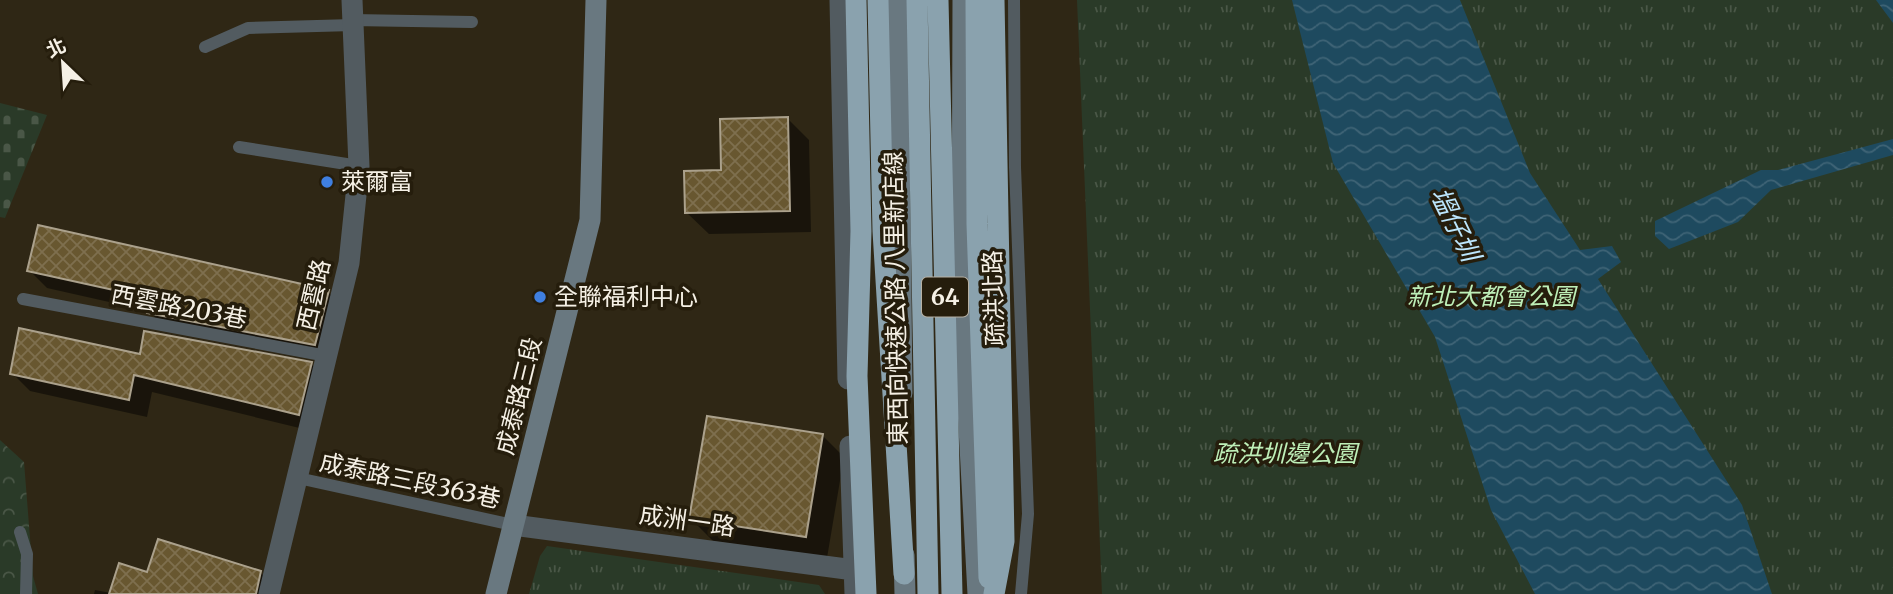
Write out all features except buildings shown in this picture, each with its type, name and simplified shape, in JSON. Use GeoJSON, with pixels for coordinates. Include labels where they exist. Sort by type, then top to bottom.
{"type":"FeatureCollection","features":[{"type":"Feature","properties":{"kind":"highway"},"geometry":{"type":"LineString","coordinates":[[856,0],[861,230],[857,376],[866,594]]}},
{"type":"Feature","properties":{"kind":"highway"},"geometry":{"type":"LineString","coordinates":[[878,0],[883,230],[904,584]]}},
{"type":"Feature","properties":{"kind":"highway","name":"東西向快速公路 八里新店線"},"geometry":{"type":"LineString","coordinates":[[917,0],[928,594]]}},
{"type":"Feature","properties":{"kind":"highway","name":"東西向快速公路 八里新店線"},"geometry":{"type":"LineString","coordinates":[[938,0],[952,594]]}},
{"type":"Feature","properties":{"kind":"highway"},"geometry":{"type":"LineString","coordinates":[[976,0],[976,224],[992,594]]}},
{"type":"Feature","properties":{"kind":"highway"},"geometry":{"type":"LineString","coordinates":[[992,594],[1004,541],[993,0]]}},
{"type":"Feature","properties":{"kind":"street","name":"成泰路三段"},"geometry":{"type":"LineString","coordinates":[[496,594],[590,220],[596,0]]}},
{"type":"Feature","properties":{"kind":"street"},"geometry":{"type":"LineString","coordinates":[[840,0],[855,594]]}},
{"type":"Feature","properties":{"kind":"street"},"geometry":{"type":"LineString","coordinates":[[898,0],[904,584]]}},
{"type":"Feature","properties":{"kind":"street","name":"疏洪北路"},"geometry":{"type":"LineString","coordinates":[[963,0],[962,298],[978,594]]}},
{"type":"Feature","properties":{"kind":"street","name":"西雲路"},"geometry":{"type":"LineString","coordinates":[[269,594],[349,263],[359,166],[352,15]]}},
{"type":"Feature","properties":{"kind":"street","name":"成洲一路"},"geometry":{"type":"LineString","coordinates":[[513,525],[854,570]]}},
{"type":"Feature","properties":{"kind":"lane","name":"疏洪北路"},"geometry":{"type":"LineString","coordinates":[[1014,0],[1015,167],[1028,514],[1021,594]]}},
{"type":"Feature","properties":{"kind":"lane"},"geometry":{"type":"LineString","coordinates":[[205,47],[248,28],[352,15],[472,22]]}},
{"type":"Feature","properties":{"kind":"lane"},"geometry":{"type":"LineString","coordinates":[[239,147],[359,166]]}},
{"type":"Feature","properties":{"kind":"lane","name":"西雲路203巷"},"geometry":{"type":"LineString","coordinates":[[23,299],[327,356]]}},
{"type":"Feature","properties":{"kind":"lane","name":"成泰路三段363巷"},"geometry":{"type":"LineString","coordinates":[[298,478],[513,525]]}},
{"type":"Feature","properties":{"kind":"lane"},"geometry":{"type":"LineString","coordinates":[[20,532],[27,554],[26,594]]}},
{"type":"Feature","properties":{"kind":"green space","name":"新北大都會公園"},"geometry":{"type":"Polygon","coordinates":[[[1077,0],[1893,0],[1893,594],[1102,594],[1077,0]]]}},
{"type":"Feature","properties":{"kind":"green space"},"geometry":{"type":"Polygon","coordinates":[[[0,103],[47,115],[5,218],[0,217],[0,103]]]}},
{"type":"Feature","properties":{"kind":"green space"},"geometry":{"type":"Polygon","coordinates":[[[0,440],[24,462],[33,576],[38,594],[0,594],[0,440]]]}},
{"type":"Feature","properties":{"kind":"green space"},"geometry":{"type":"Polygon","coordinates":[[[547,546],[819,585],[825,594],[529,594],[540,556],[547,546]]]}},
{"type":"Feature","properties":{"kind":"water","name":"塭仔圳"},"geometry":{"type":"Polygon","coordinates":[[[1292,0],[1460,0],[1530,173],[1580,250],[1612,246],[1621,262],[1598,279],[1742,505],[1772,594],[1535,594],[1491,510],[1435,337],[1333,163],[1292,0]]]}},
{"type":"Feature","properties":{"kind":"water"},"geometry":{"type":"Polygon","coordinates":[[[1876,0],[1893,0],[1893,23],[1876,0]]]}},
{"type":"Feature","properties":{"kind":"water"},"geometry":{"type":"Polygon","coordinates":[[[1893,139],[1893,155],[1771,190],[1738,222],[1669,249],[1655,236],[1655,221],[1761,170],[1778,170],[1893,139]]]}},
{"type":"Feature","properties":{"kind":"place","name":"萊爾富"},"geometry":{"type":"Point","coordinates":[327,182]}},
{"type":"Feature","properties":{"kind":"place","name":"全聯福利中心"},"geometry":{"type":"Point","coordinates":[540,297]}},
{"type":"Feature","properties":{"kind":"park label","name":"疏洪圳邊公園"},"geometry":{"type":"Point","coordinates":[1285,454]}}]}
